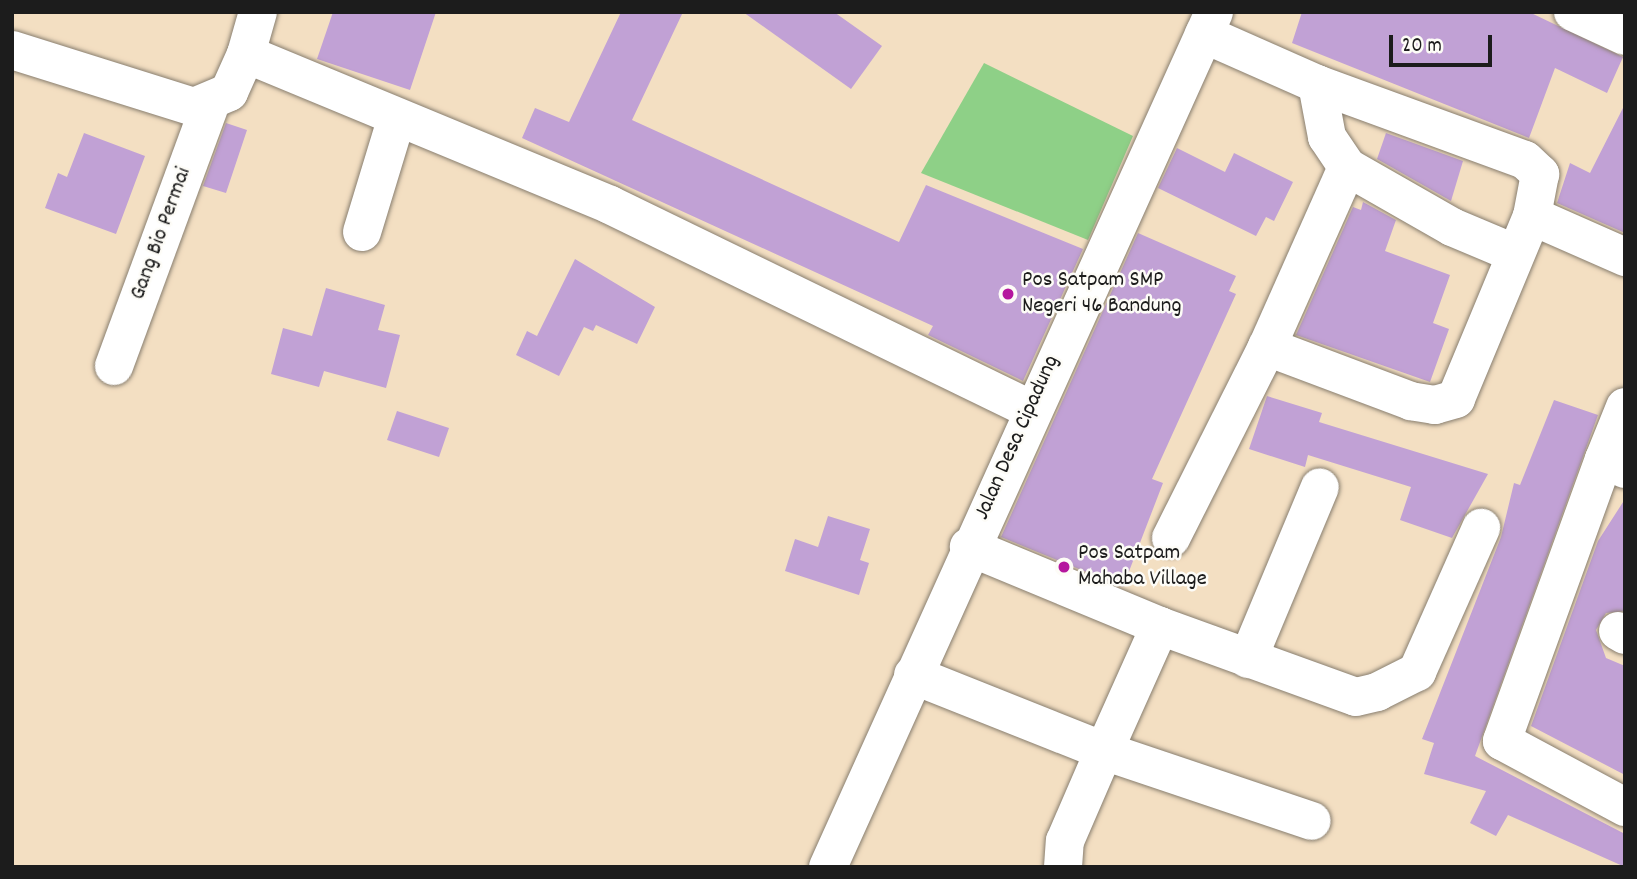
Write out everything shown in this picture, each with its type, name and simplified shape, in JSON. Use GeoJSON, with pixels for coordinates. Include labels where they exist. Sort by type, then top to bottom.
{"type":"FeatureCollection","features":[{"type":"Feature","properties":{"kind":"street"},"geometry":{"type":"LineString","coordinates":[[12,50],[194,107],[211,102],[229,92],[246,54],[258,12]]}},
{"type":"Feature","properties":{"kind":"street"},"geometry":{"type":"LineString","coordinates":[[1573,12],[1625,36]]}},
{"type":"Feature","properties":{"kind":"street"},"geometry":{"type":"LineString","coordinates":[[1209,23],[1317,84],[1525,160],[1542,185],[1532,216],[1456,399],[1435,405],[1411,401],[1268,346]]}},
{"type":"Feature","properties":{"kind":"street","name":"Jalan Desa Cipadung"},"geometry":{"type":"LineString","coordinates":[[834,865],[913,675],[1030,409],[1209,23]]}},
{"type":"Feature","properties":{"kind":"street"},"geometry":{"type":"LineString","coordinates":[[246,54],[610,205],[1030,409]]}},
{"type":"Feature","properties":{"kind":"street"},"geometry":{"type":"LineString","coordinates":[[1317,84],[1327,137],[1347,167],[1452,227],[1516,254]]}},
{"type":"Feature","properties":{"kind":"street","name":"Gang Bio Permai"},"geometry":{"type":"LineString","coordinates":[[114,366],[211,102]]}},
{"type":"Feature","properties":{"kind":"street"},"geometry":{"type":"LineString","coordinates":[[362,232],[397,117]]}},
{"type":"Feature","properties":{"kind":"street"},"geometry":{"type":"LineString","coordinates":[[1171,538],[1268,346],[1347,167]]}},
{"type":"Feature","properties":{"kind":"street"},"geometry":{"type":"LineString","coordinates":[[1532,216],[1625,257]]}},
{"type":"Feature","properties":{"kind":"street"},"geometry":{"type":"LineString","coordinates":[[1625,407],[1614,464],[1502,741],[1625,807]]}},
{"type":"Feature","properties":{"kind":"street"},"geometry":{"type":"LineString","coordinates":[[1248,659],[1321,487]]}},
{"type":"Feature","properties":{"kind":"street"},"geometry":{"type":"LineString","coordinates":[[969,547],[1160,626],[1356,697],[1400,684],[1417,672],[1481,528]]}},
{"type":"Feature","properties":{"kind":"street"},"geometry":{"type":"LineString","coordinates":[[1063,867],[1065,841],[1160,626]]}},
{"type":"Feature","properties":{"kind":"street"},"geometry":{"type":"LineString","coordinates":[[913,675],[1104,751],[1312,821]]}},
{"type":"Feature","properties":{"kind":"green space"},"geometry":{"type":"Polygon","coordinates":[[[984,63],[1133,136],[1088,240],[921,173],[984,63]]]}},
{"type":"Feature","properties":{"kind":"building"},"geometry":{"type":"Polygon","coordinates":[[[333,12],[436,12],[410,90],[317,59],[333,12]]]}},
{"type":"Feature","properties":{"kind":"building"},"geometry":{"type":"Polygon","coordinates":[[[621,12],[683,12],[632,120],[899,242],[926,185],[1083,249],[1023,381],[928,335],[933,326],[522,138],[535,108],[569,122],[621,12]]]}},
{"type":"Feature","properties":{"kind":"building"},"geometry":{"type":"Polygon","coordinates":[[[743,12],[834,12],[882,46],[851,89],[743,12]]]}},
{"type":"Feature","properties":{"kind":"building"},"geometry":{"type":"Polygon","coordinates":[[[1302,12],[1529,12],[1623,57],[1607,93],[1555,68],[1529,138],[1292,43],[1302,12]]]}},
{"type":"Feature","properties":{"kind":"building"},"geometry":{"type":"Polygon","coordinates":[[[1625,104],[1625,233],[1557,203],[1570,163],[1590,173],[1625,104]]]}},
{"type":"Feature","properties":{"kind":"building"},"geometry":{"type":"Polygon","coordinates":[[[226,123],[247,130],[226,193],[203,186],[226,123]]]}},
{"type":"Feature","properties":{"kind":"building"},"geometry":{"type":"Polygon","coordinates":[[[84,133],[145,156],[116,234],[45,208],[58,173],[67,177],[84,133]]]}},
{"type":"Feature","properties":{"kind":"building"},"geometry":{"type":"Polygon","coordinates":[[[1386,133],[1463,161],[1451,201],[1377,159],[1386,133]]]}},
{"type":"Feature","properties":{"kind":"building"},"geometry":{"type":"Polygon","coordinates":[[[1177,148],[1225,172],[1234,153],[1293,182],[1274,221],[1266,217],[1256,236],[1158,188],[1177,148]]]}},
{"type":"Feature","properties":{"kind":"building"},"geometry":{"type":"Polygon","coordinates":[[[1363,202],[1396,220],[1385,251],[1450,275],[1433,323],[1449,329],[1430,382],[1296,335],[1353,207],[1361,210],[1363,202]]]}},
{"type":"Feature","properties":{"kind":"building"},"geometry":{"type":"Polygon","coordinates":[[[1138,233],[1236,276],[1229,291],[1236,294],[1152,479],[1163,483],[1123,587],[1001,537],[1138,233]]]}},
{"type":"Feature","properties":{"kind":"building"},"geometry":{"type":"Polygon","coordinates":[[[575,259],[655,307],[637,344],[596,325],[593,331],[584,327],[559,376],[516,355],[527,331],[537,336],[575,259]]]}},
{"type":"Feature","properties":{"kind":"building"},"geometry":{"type":"Polygon","coordinates":[[[326,288],[385,305],[378,330],[400,335],[386,388],[324,371],[319,387],[271,374],[283,328],[312,336],[326,288]]]}},
{"type":"Feature","properties":{"kind":"building"},"geometry":{"type":"Polygon","coordinates":[[[1267,396],[1322,413],[1319,422],[1488,474],[1452,538],[1400,520],[1411,487],[1308,455],[1305,467],[1249,449],[1267,396]]]}},
{"type":"Feature","properties":{"kind":"building"},"geometry":{"type":"Polygon","coordinates":[[[1554,400],[1598,415],[1475,756],[1625,834],[1625,867],[1508,815],[1496,836],[1470,823],[1486,791],[1424,774],[1434,743],[1422,739],[1501,537],[1514,483],[1520,485],[1554,400]]]}},
{"type":"Feature","properties":{"kind":"building"},"geometry":{"type":"Polygon","coordinates":[[[397,411],[449,428],[439,457],[387,440],[397,411]]]}},
{"type":"Feature","properties":{"kind":"building"},"geometry":{"type":"Polygon","coordinates":[[[1625,499],[1625,611],[1606,613],[1596,630],[1606,658],[1625,666],[1625,775],[1531,726],[1598,541],[1625,499]]]}},
{"type":"Feature","properties":{"kind":"building"},"geometry":{"type":"Polygon","coordinates":[[[828,516],[870,529],[860,560],[869,563],[859,595],[785,571],[795,539],[818,547],[828,516]]]}},
{"type":"Feature","properties":{"kind":"place","name":"Pos Satpam SMP Negeri 46 Bandung"},"geometry":{"type":"Point","coordinates":[1008,294]}},
{"type":"Feature","properties":{"kind":"place","name":"Pos Satpam Mahaba Village"},"geometry":{"type":"Point","coordinates":[1064,567]}}]}
